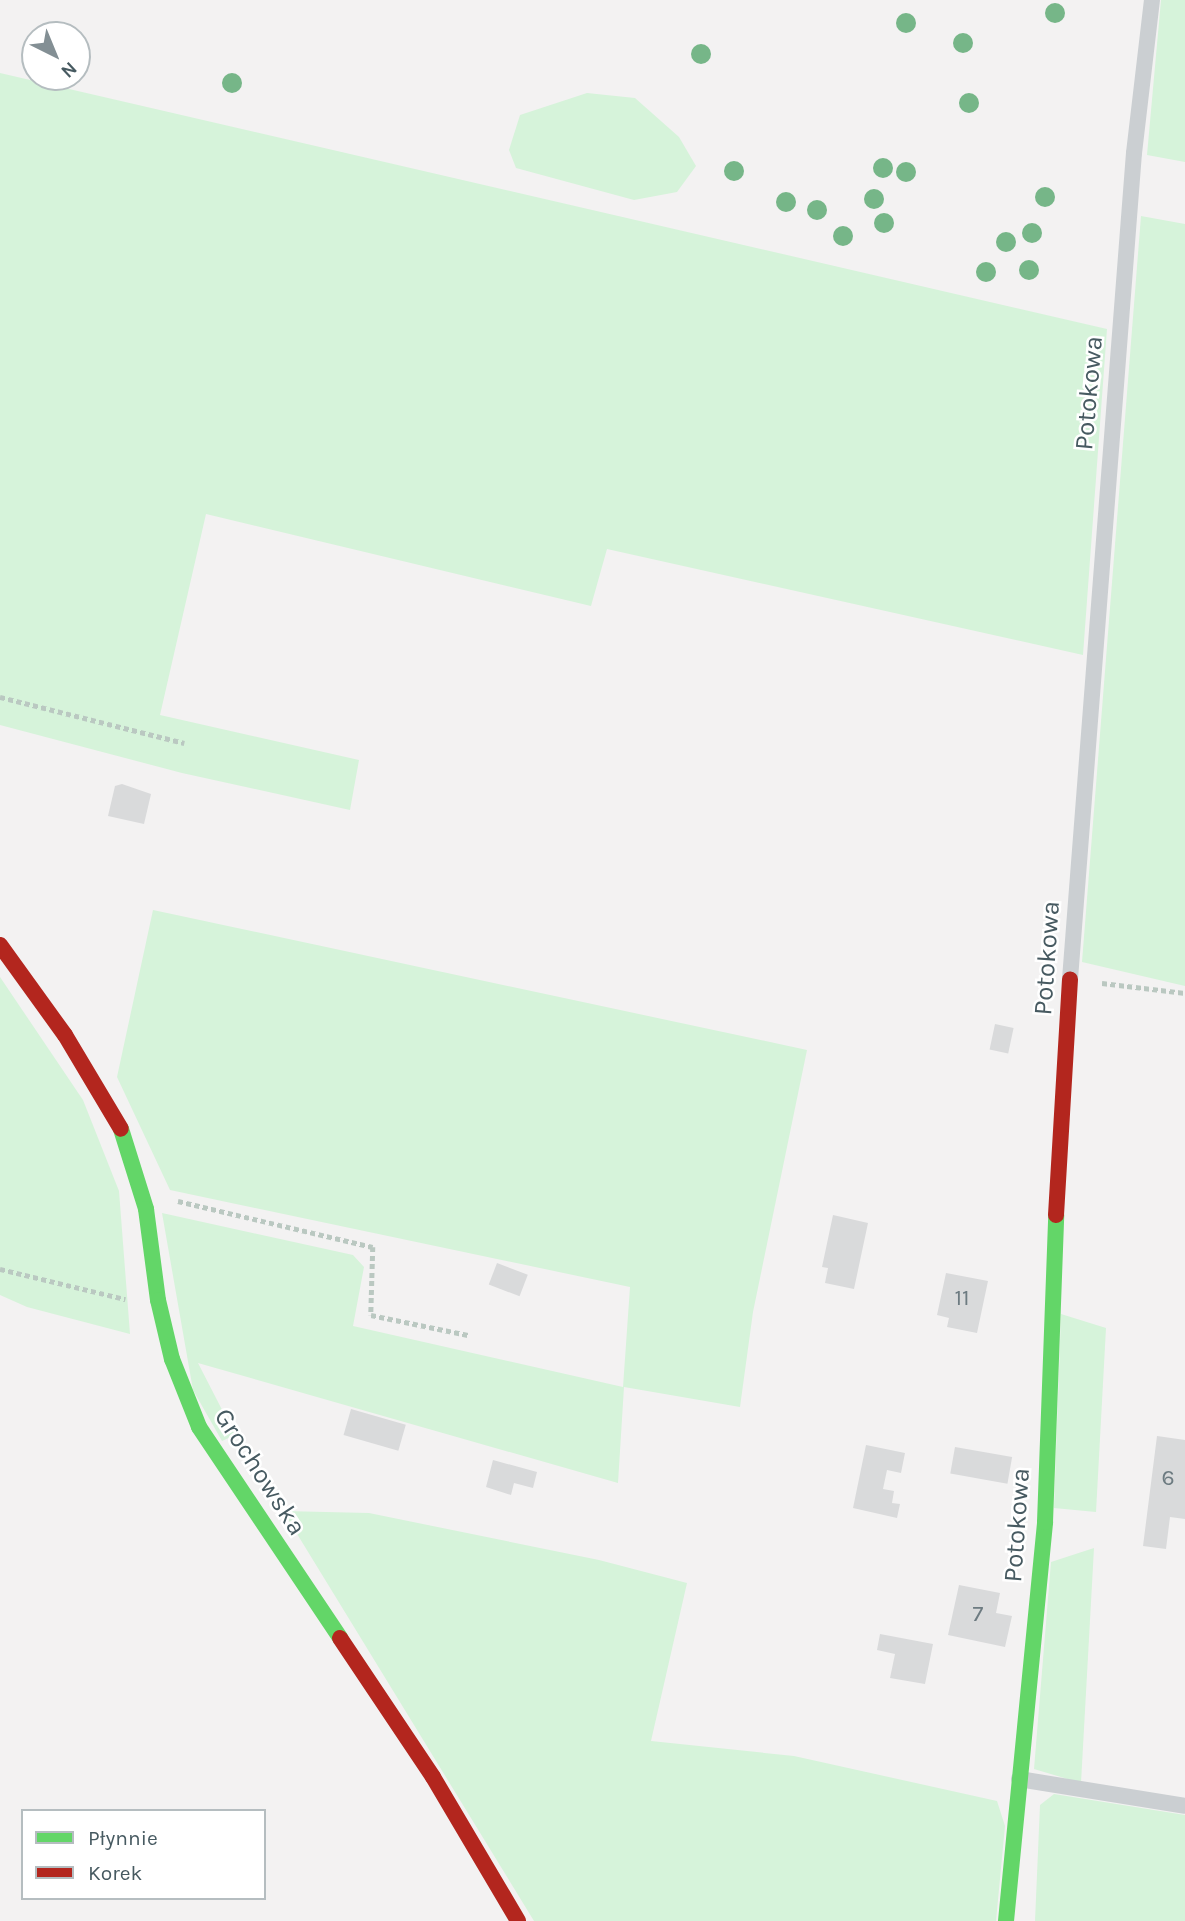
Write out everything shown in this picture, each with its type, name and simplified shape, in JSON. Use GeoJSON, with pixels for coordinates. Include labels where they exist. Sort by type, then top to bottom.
{"type":"FeatureCollection","features":[{"type":"Feature","properties":{"kind":"street","name":"Grochowska"},"geometry":{"type":"LineString","coordinates":[[0,945],[98,1086],[127,1138],[146,1209],[158,1300],[172,1359],[199,1427],[433,1777],[518,1921]]}},
{"type":"Feature","properties":{"kind":"street","name":"Potokowa"},"geometry":{"type":"LineString","coordinates":[[1006,1921],[1045,1521],[1049,1337],[1069,979]]}},
{"type":"Feature","properties":{"kind":"lane","name":"Potokowa"},"geometry":{"type":"LineString","coordinates":[[1069,979],[1128,221],[1152,0]]}},
{"type":"Feature","properties":{"kind":"lane"},"geometry":{"type":"LineString","coordinates":[[1019,1779],[1185,1806]]}},
{"type":"Feature","properties":{"kind":"path"},"geometry":{"type":"LineString","coordinates":[[0,697],[184,743]]}},
{"type":"Feature","properties":{"kind":"path"},"geometry":{"type":"LineString","coordinates":[[1069,979],[1185,993]]}},
{"type":"Feature","properties":{"kind":"path"},"geometry":{"type":"LineString","coordinates":[[146,1209],[176,1200],[373,1247],[371,1315],[468,1335]]}},
{"type":"Feature","properties":{"kind":"path"},"geometry":{"type":"LineString","coordinates":[[0,1269],[137,1302],[158,1300]]}},
{"type":"Feature","properties":{"kind":"green space"},"geometry":{"type":"Polygon","coordinates":[[[1161,0],[1185,0],[1185,162],[1147,155],[1161,0]]]}},
{"type":"Feature","properties":{"kind":"green space"},"geometry":{"type":"Polygon","coordinates":[[[0,73],[21,78],[21,91],[78,91],[1107,329],[1083,655],[607,549],[591,606],[206,514],[160,715],[359,760],[350,810],[182,773],[0,725],[0,73]]]}},
{"type":"Feature","properties":{"kind":"green space"},"geometry":{"type":"Polygon","coordinates":[[[587,93],[635,98],[679,137],[696,166],[677,192],[634,200],[516,168],[509,150],[520,115],[587,93]]]}},
{"type":"Feature","properties":{"kind":"green space"},"geometry":{"type":"Polygon","coordinates":[[[1141,216],[1185,224],[1185,986],[1082,962],[1141,216]]]}},
{"type":"Feature","properties":{"kind":"green space"},"geometry":{"type":"Polygon","coordinates":[[[153,910],[807,1050],[753,1312],[740,1407],[624,1387],[618,1483],[198,1363],[235,1435],[222,1441],[193,1390],[162,1213],[353,1255],[364,1267],[353,1326],[623,1387],[630,1287],[170,1190],[117,1077],[153,910]]]}},
{"type":"Feature","properties":{"kind":"green space"},"geometry":{"type":"Polygon","coordinates":[[[0,977],[83,1100],[119,1191],[130,1334],[27,1307],[0,1295],[0,977]]]}},
{"type":"Feature","properties":{"kind":"green space"},"geometry":{"type":"Polygon","coordinates":[[[1061,1314],[1106,1328],[1096,1512],[1054,1508],[1061,1314]]]}},
{"type":"Feature","properties":{"kind":"green space"},"geometry":{"type":"Polygon","coordinates":[[[283,1511],[369,1513],[599,1560],[687,1583],[651,1741],[794,1756],[997,1801],[1005,1826],[996,1921],[534,1921],[283,1511]]]}},
{"type":"Feature","properties":{"kind":"green space"},"geometry":{"type":"Polygon","coordinates":[[[1094,1548],[1081,1783],[1034,1769],[1051,1562],[1094,1548]]]}},
{"type":"Feature","properties":{"kind":"green space"},"geometry":{"type":"Polygon","coordinates":[[[1054,1794],[1185,1815],[1185,1921],[1035,1921],[1040,1805],[1054,1794]]]}},
{"type":"Feature","properties":{"kind":"building"},"geometry":{"type":"Polygon","coordinates":[[[122,784],[151,794],[144,824],[108,816],[115,786],[122,784]]]}},
{"type":"Feature","properties":{"kind":"building"},"geometry":{"type":"Polygon","coordinates":[[[995,1024],[1014,1028],[1008,1053],[990,1049],[995,1024]]]}},
{"type":"Feature","properties":{"kind":"building"},"geometry":{"type":"Polygon","coordinates":[[[833,1215],[868,1223],[854,1289],[825,1283],[828,1268],[822,1267],[833,1215]]]}},
{"type":"Feature","properties":{"kind":"building"},"geometry":{"type":"Polygon","coordinates":[[[497,1263],[528,1275],[520,1296],[489,1284],[497,1263]]]}},
{"type":"Feature","properties":{"kind":"building"},"geometry":{"type":"Polygon","coordinates":[[[946,1273],[988,1281],[977,1333],[947,1327],[949,1318],[937,1315],[946,1273]]]}},
{"type":"Feature","properties":{"kind":"building"},"geometry":{"type":"Polygon","coordinates":[[[351,1409],[406,1425],[398,1451],[344,1435],[351,1409]]]}},
{"type":"Feature","properties":{"kind":"building"},"geometry":{"type":"Polygon","coordinates":[[[1157,1436],[1185,1440],[1185,1519],[1170,1517],[1166,1549],[1143,1546],[1157,1436]]]}},
{"type":"Feature","properties":{"kind":"building"},"geometry":{"type":"Polygon","coordinates":[[[866,1445],[905,1453],[901,1473],[887,1470],[883,1489],[894,1491],[892,1503],[900,1504],[897,1518],[853,1508],[866,1445]]]}},
{"type":"Feature","properties":{"kind":"building"},"geometry":{"type":"Polygon","coordinates":[[[955,1447],[1012,1457],[1007,1484],[950,1474],[955,1447]]]}},
{"type":"Feature","properties":{"kind":"building"},"geometry":{"type":"Polygon","coordinates":[[[493,1460],[537,1472],[533,1488],[514,1483],[511,1495],[486,1487],[493,1460]]]}},
{"type":"Feature","properties":{"kind":"building"},"geometry":{"type":"Polygon","coordinates":[[[959,1585],[1000,1593],[996,1613],[1012,1616],[1005,1647],[948,1635],[959,1585]]]}},
{"type":"Feature","properties":{"kind":"building"},"geometry":{"type":"Polygon","coordinates":[[[880,1634],[933,1644],[925,1684],[890,1678],[895,1654],[877,1650],[880,1634]]]}},
{"type":"Feature","properties":{"kind":"traffic: fast"},"geometry":{"type":"LineString","coordinates":[[121,1129],[146,1209],[158,1300],[172,1359],[199,1427],[340,1638]]}},
{"type":"Feature","properties":{"kind":"traffic: fast"},"geometry":{"type":"LineString","coordinates":[[1006,1921],[1045,1522],[1056,1215]]}},
{"type":"Feature","properties":{"kind":"traffic: jam"},"geometry":{"type":"LineString","coordinates":[[0,945],[65,1035],[121,1129]]}},
{"type":"Feature","properties":{"kind":"traffic: jam"},"geometry":{"type":"LineString","coordinates":[[1056,1215],[1070,979]]}},
{"type":"Feature","properties":{"kind":"traffic: jam"},"geometry":{"type":"LineString","coordinates":[[340,1638],[433,1777],[518,1921]]}}]}
